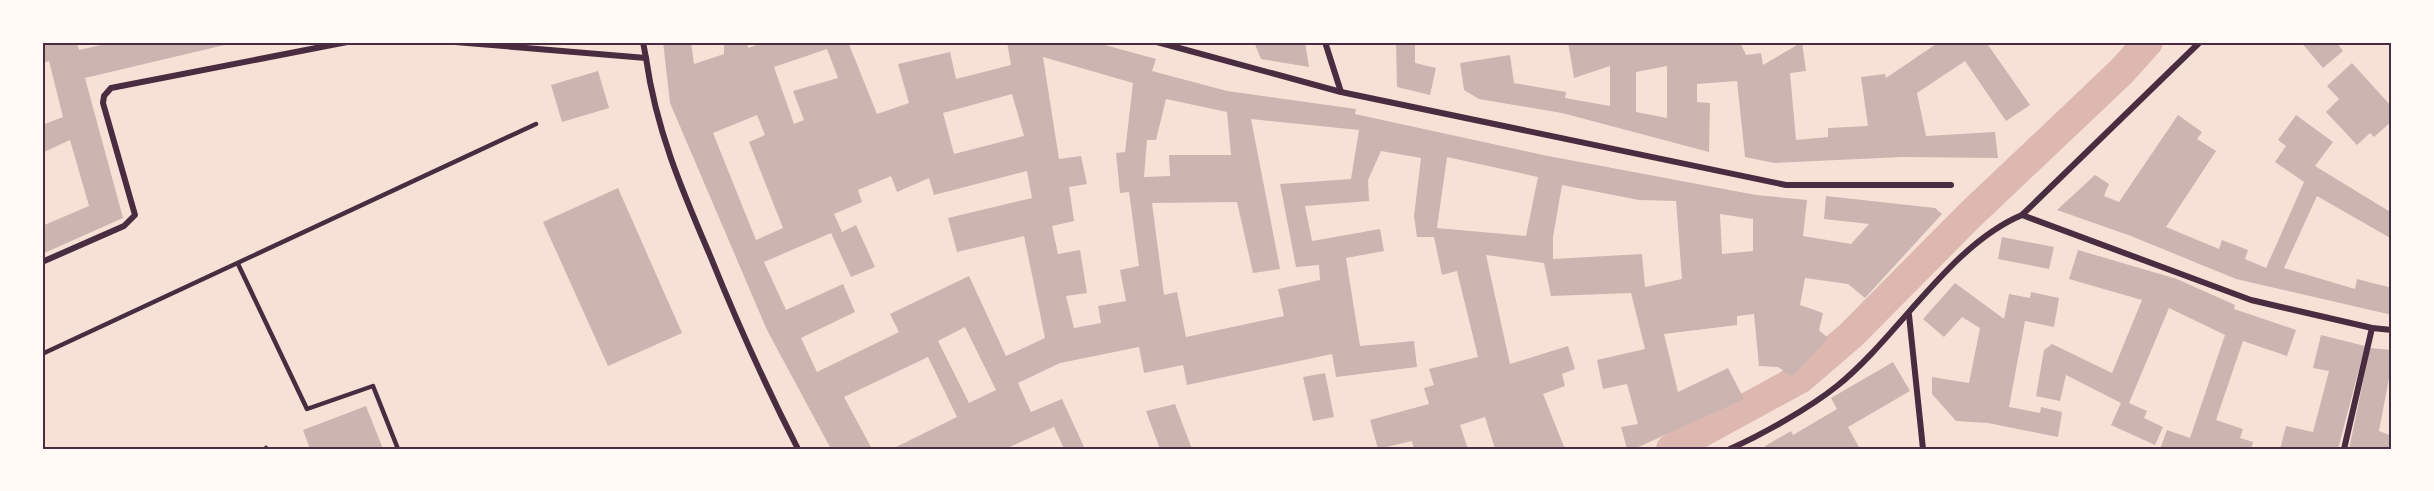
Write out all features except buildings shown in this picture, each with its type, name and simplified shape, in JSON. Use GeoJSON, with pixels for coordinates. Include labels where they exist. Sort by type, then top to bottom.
{"type":"FeatureCollection","features":[{"type":"Feature","properties":{"kind":"street"},"geometry":{"type":"LineString","coordinates":[[42,262],[124,226],[135,215],[103,104],[104,96],[111,88],[347,42]]}},
{"type":"Feature","properties":{"kind":"street"},"geometry":{"type":"LineString","coordinates":[[454,42],[646,58]]}},
{"type":"Feature","properties":{"kind":"street"},"geometry":{"type":"LineString","coordinates":[[643,42],[652,100],[668,156],[756,366],[798,449]]}},
{"type":"Feature","properties":{"kind":"street"},"geometry":{"type":"LineString","coordinates":[[1157,42],[1341,92],[1786,185],[1951,185]]}},
{"type":"Feature","properties":{"kind":"street"},"geometry":{"type":"LineString","coordinates":[[1325,42],[1341,92]]}},
{"type":"Feature","properties":{"kind":"street"},"geometry":{"type":"LineString","coordinates":[[1730,449],[1754,438],[1837,386],[1973,247],[1999,225],[2022,215],[2200,42]]}},
{"type":"Feature","properties":{"kind":"street"},"geometry":{"type":"LineString","coordinates":[[2022,215],[2252,300],[2372,328],[2392,330]]}},
{"type":"Feature","properties":{"kind":"street"},"geometry":{"type":"LineString","coordinates":[[1908,315],[1923,449]]}},
{"type":"Feature","properties":{"kind":"street"},"geometry":{"type":"LineString","coordinates":[[2344,449],[2372,328]]}},
{"type":"Feature","properties":{"kind":"lane"},"geometry":{"type":"LineString","coordinates":[[42,354],[536,124]]}},
{"type":"Feature","properties":{"kind":"lane"},"geometry":{"type":"LineString","coordinates":[[238,264],[307,409],[373,386],[398,449]]}},
{"type":"Feature","properties":{"kind":"waterway"},"geometry":{"type":"LineString","coordinates":[[1671,449],[1801,378],[1851,335],[1969,216],[2122,71],[2148,42]]}}]}
